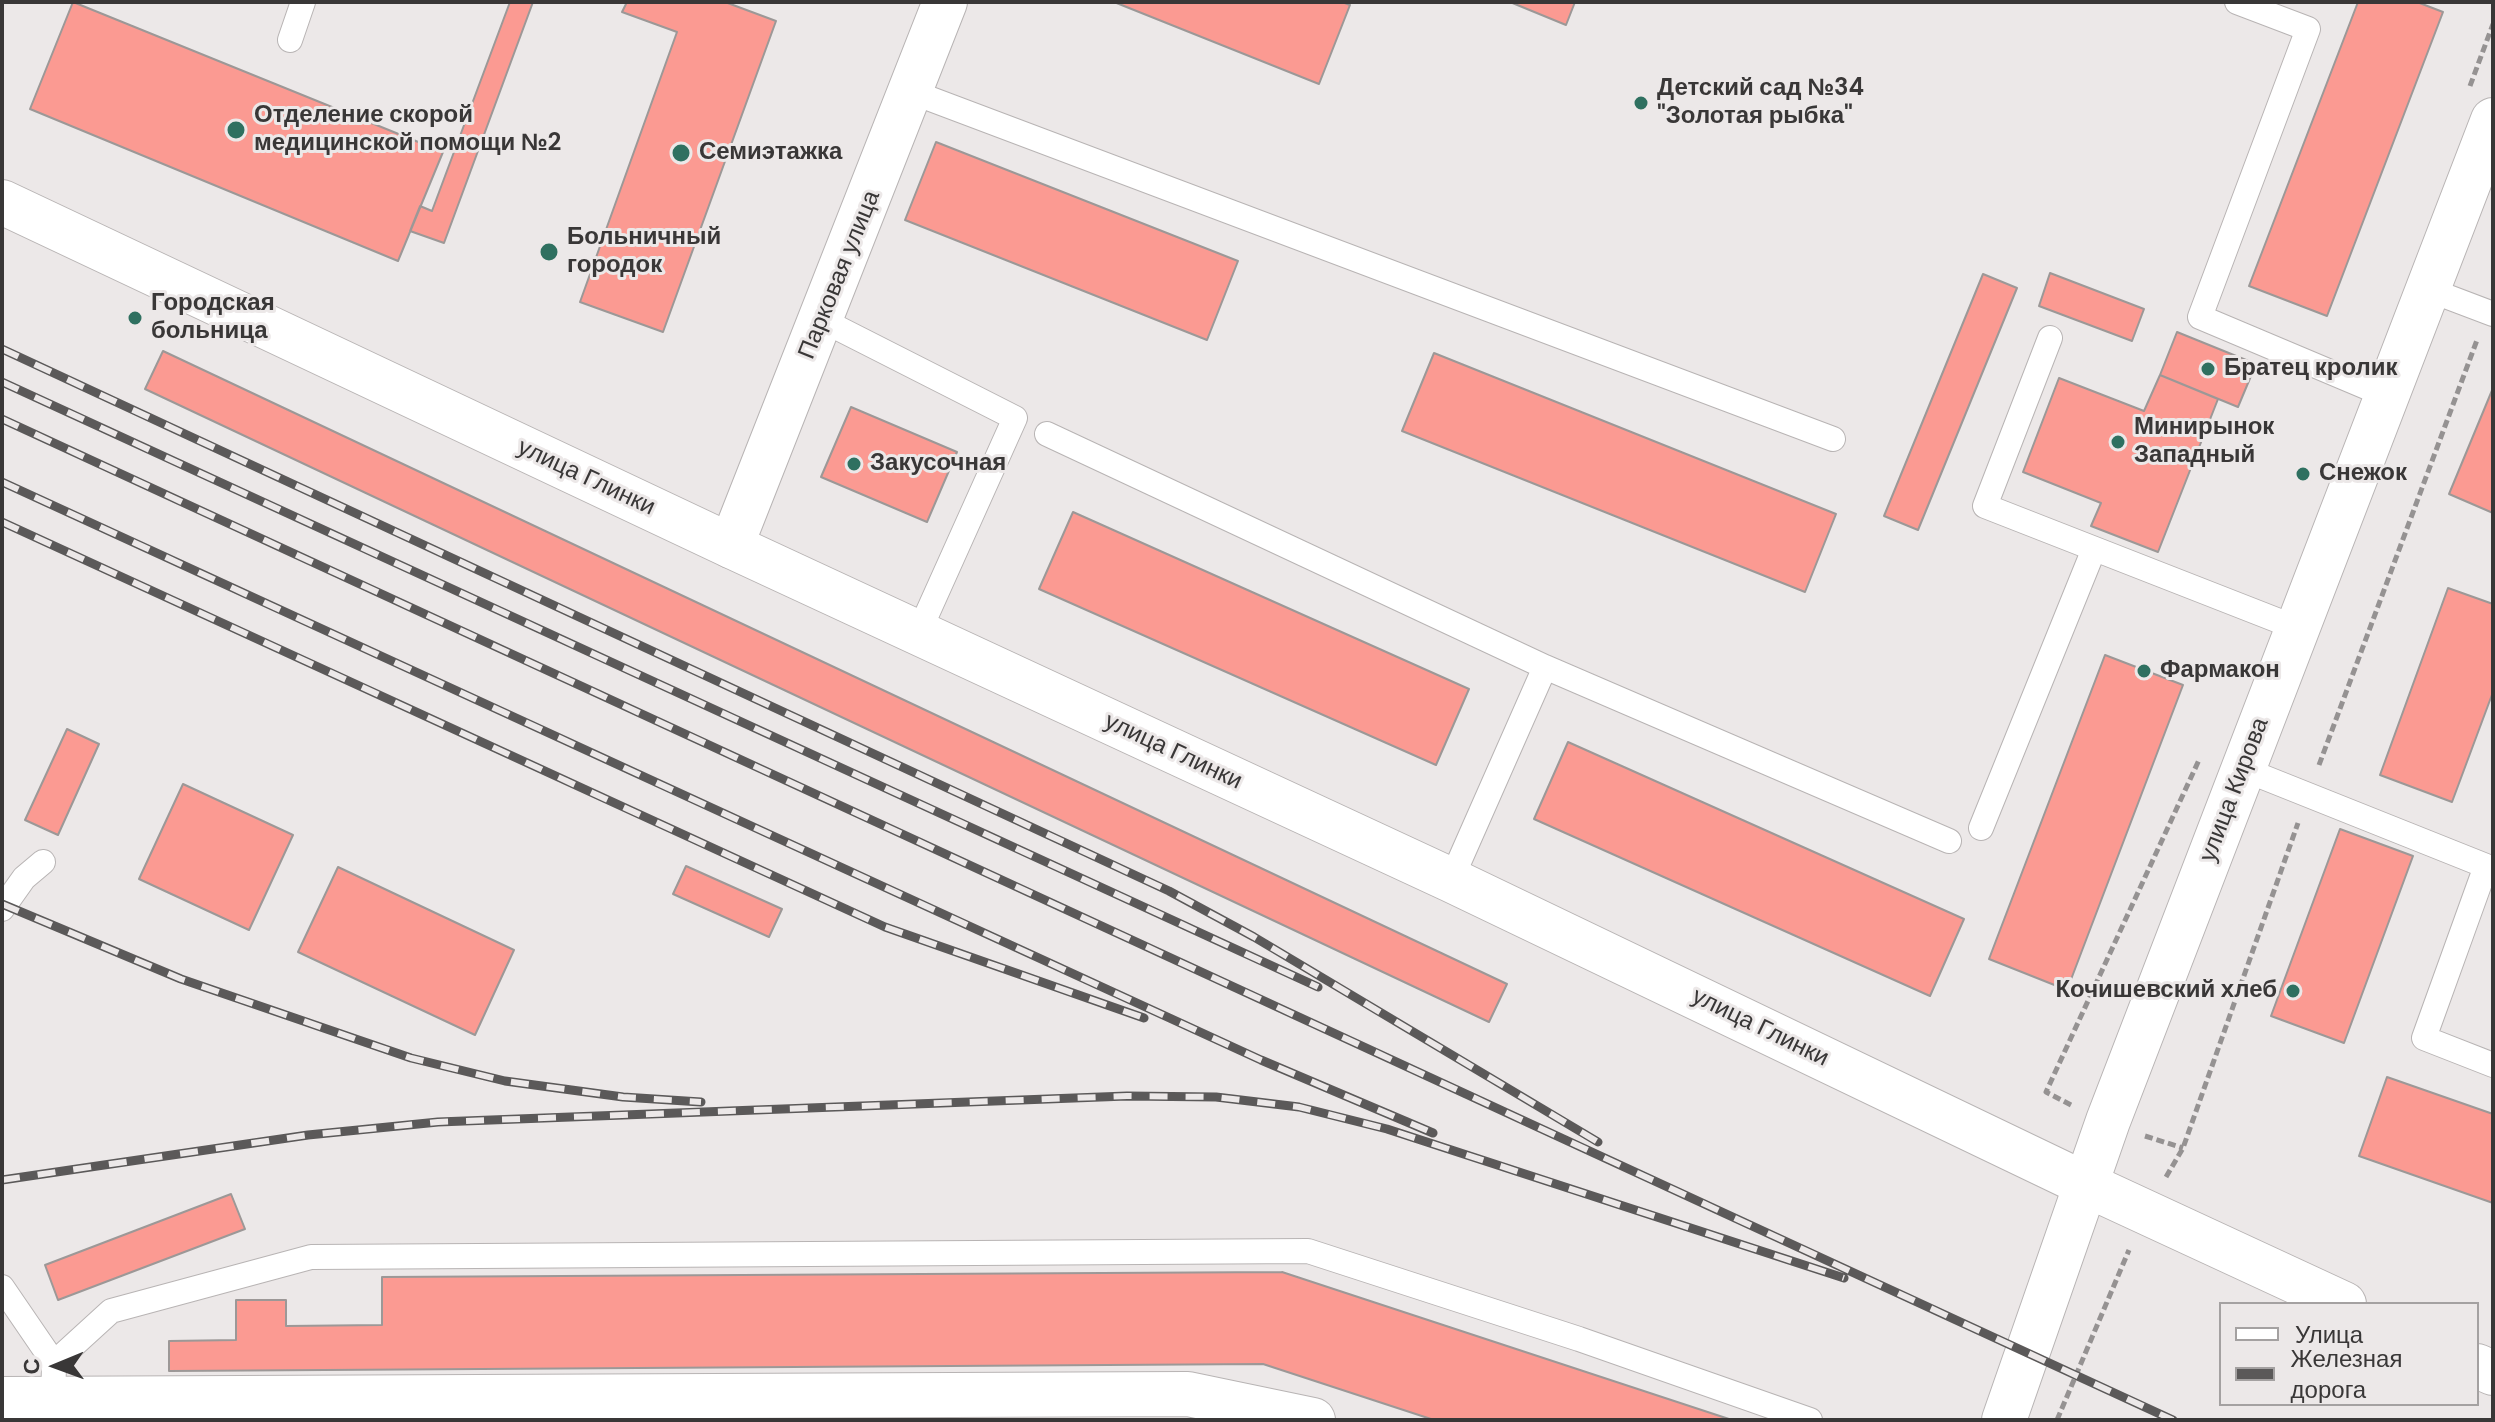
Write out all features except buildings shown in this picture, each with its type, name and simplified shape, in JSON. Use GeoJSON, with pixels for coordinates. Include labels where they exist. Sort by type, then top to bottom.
{"type":"FeatureCollection","features":[{"type":"Feature","properties":{"kind":"street","name":"Парковая улица"},"geometry":{"type":"LineString","coordinates":[[731,546],[945,2]]}},
{"type":"Feature","properties":{"kind":"street","name":"улица Кирова"},"geometry":{"type":"LineString","coordinates":[[2004,1420],[2108,1121],[2493,120]]}},
{"type":"Feature","properties":{"kind":"street","name":"улица Глинки"},"geometry":{"type":"LineString","coordinates":[[2,202],[918,634],[1451,880],[2087,1185],[2340,1302]]}},
{"type":"Feature","properties":{"kind":"street"},"geometry":{"type":"LineString","coordinates":[[2,1399],[53,1393],[161,1409],[281,1410],[1188,1407],[1313,1420]]}},
{"type":"Feature","properties":{"kind":"lane"},"geometry":{"type":"LineString","coordinates":[[290,40],[303,2]]}},
{"type":"Feature","properties":{"kind":"lane"},"geometry":{"type":"LineString","coordinates":[[2237,2],[2308,29],[2200,317],[2385,395]]}},
{"type":"Feature","properties":{"kind":"lane"},"geometry":{"type":"LineString","coordinates":[[912,92],[1833,439]]}},
{"type":"Feature","properties":{"kind":"lane"},"geometry":{"type":"LineString","coordinates":[[2427,289],[2490,313]]}},
{"type":"Feature","properties":{"kind":"lane"},"geometry":{"type":"LineString","coordinates":[[822,320],[1015,418],[918,634]]}},
{"type":"Feature","properties":{"kind":"lane"},"geometry":{"type":"LineString","coordinates":[[2050,338],[1985,506],[2297,628]]}},
{"type":"Feature","properties":{"kind":"lane"},"geometry":{"type":"LineString","coordinates":[[1047,434],[1545,667],[1949,841]]}},
{"type":"Feature","properties":{"kind":"lane"},"geometry":{"type":"LineString","coordinates":[[1981,828],[2094,549]]}},
{"type":"Feature","properties":{"kind":"lane"},"geometry":{"type":"LineString","coordinates":[[1451,880],[1545,667]]}},
{"type":"Feature","properties":{"kind":"lane"},"geometry":{"type":"LineString","coordinates":[[2243,769],[2308,795],[2490,858],[2424,1038],[2493,1065]]}},
{"type":"Feature","properties":{"kind":"lane"},"geometry":{"type":"LineString","coordinates":[[2,909],[24,878],[43,862]]}},
{"type":"Feature","properties":{"kind":"lane"},"geometry":{"type":"LineString","coordinates":[[2,1287],[53,1393],[111,1311],[311,1257],[1308,1251],[1579,1339],[1810,1420]]}},
{"type":"Feature","properties":{"kind":"path"},"geometry":{"type":"LineString","coordinates":[[2057,1420],[2146,1212],[2183,1148],[2308,795],[2490,313]]}},
{"type":"Feature","properties":{"kind":"path"},"geometry":{"type":"LineString","coordinates":[[2084,1111],[2046,1092],[2205,745]]}},
{"type":"Feature","properties":{"kind":"path"},"geometry":{"type":"LineString","coordinates":[[2133,1132],[2183,1148]]}},
{"type":"Feature","properties":{"kind":"railway"},"geometry":{"type":"LineString","coordinates":[[2,349],[1169,891],[1254,937],[1598,1142]]}},
{"type":"Feature","properties":{"kind":"railway"},"geometry":{"type":"LineString","coordinates":[[2,382],[1318,987]]}},
{"type":"Feature","properties":{"kind":"railway"},"geometry":{"type":"LineString","coordinates":[[2,419],[2173,1420]]}},
{"type":"Feature","properties":{"kind":"railway"},"geometry":{"type":"LineString","coordinates":[[2,482],[1261,1060],[1433,1133]]}},
{"type":"Feature","properties":{"kind":"railway"},"geometry":{"type":"LineString","coordinates":[[2,522],[885,927],[1144,1018]]}},
{"type":"Feature","properties":{"kind":"railway"},"geometry":{"type":"LineString","coordinates":[[2,904],[181,979],[411,1058],[505,1081],[623,1097],[701,1102]]}},
{"type":"Feature","properties":{"kind":"railway"},"geometry":{"type":"LineString","coordinates":[[2,1180],[308,1135],[438,1122],[1127,1096],[1216,1097],[1299,1107],[1387,1129],[1844,1278]]}},
{"type":"Feature","properties":{"kind":"place","name":"Детский сад №34 \"Золотая рыбка\""},"geometry":{"type":"Point","coordinates":[1641,103]}},
{"type":"Feature","properties":{"kind":"place","name":"Отделение скорой медицинской помощи №2"},"geometry":{"type":"Point","coordinates":[236,130]}},
{"type":"Feature","properties":{"kind":"place","name":"Семиэтажка"},"geometry":{"type":"Point","coordinates":[681,153]}},
{"type":"Feature","properties":{"kind":"place","name":"Больничный городок"},"geometry":{"type":"Point","coordinates":[549,252]}},
{"type":"Feature","properties":{"kind":"place","name":"Городская больница"},"geometry":{"type":"Point","coordinates":[135,318]}},
{"type":"Feature","properties":{"kind":"place","name":"Братец кролик"},"geometry":{"type":"Point","coordinates":[2208,369]}},
{"type":"Feature","properties":{"kind":"place","name":"Минирынок Западный"},"geometry":{"type":"Point","coordinates":[2118,442]}},
{"type":"Feature","properties":{"kind":"place","name":"Закусочная"},"geometry":{"type":"Point","coordinates":[854,464]}},
{"type":"Feature","properties":{"kind":"place","name":"Снежок"},"geometry":{"type":"Point","coordinates":[2303,474]}},
{"type":"Feature","properties":{"kind":"place","name":"Фармакон"},"geometry":{"type":"Point","coordinates":[2144,671]}},
{"type":"Feature","properties":{"kind":"place","name":"Кочишевский хлеб"},"geometry":{"type":"Point","coordinates":[2293,991]}}]}
